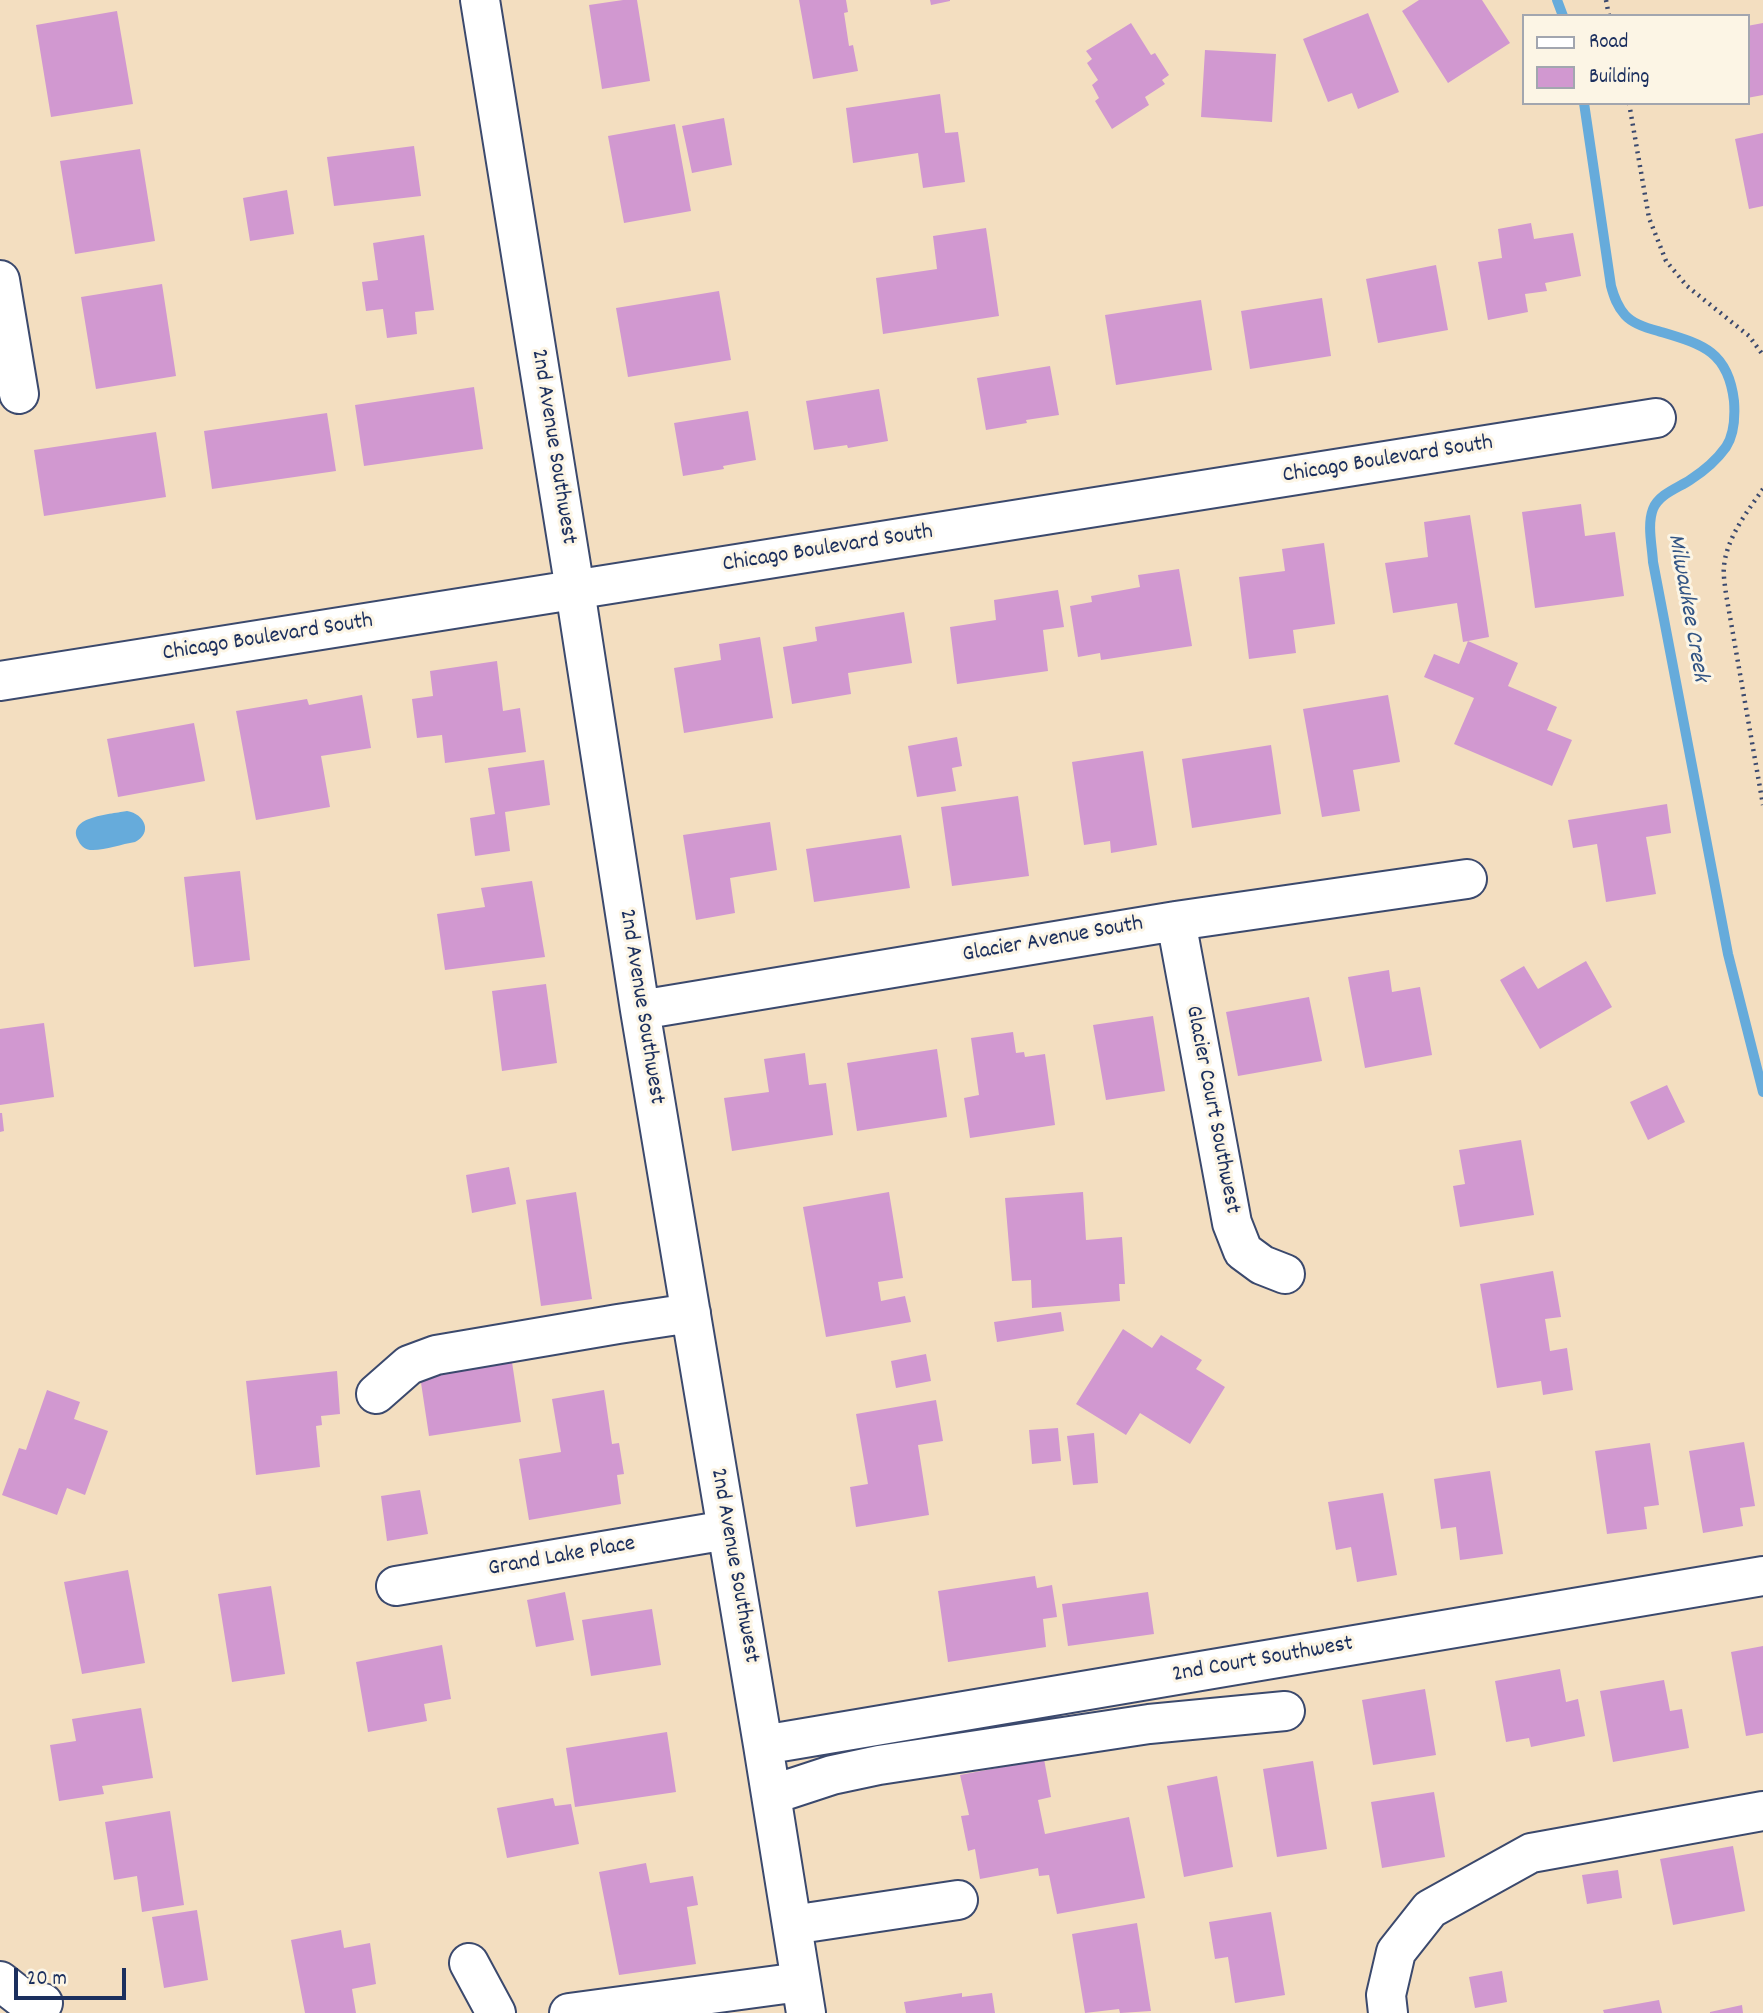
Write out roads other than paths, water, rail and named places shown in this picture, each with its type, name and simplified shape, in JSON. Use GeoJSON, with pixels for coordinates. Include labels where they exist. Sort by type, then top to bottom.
{"type":"FeatureCollection","features":[{"type":"Feature","properties":{"kind":"street","name":"2nd Avenue Southwest"},"geometry":{"type":"LineString","coordinates":[[480,0],[640,1010],[803,1998]]}},
{"type":"Feature","properties":{"kind":"street"},"geometry":{"type":"LineString","coordinates":[[0,280],[19,394]]}},
{"type":"Feature","properties":{"kind":"street","name":"Chicago Boulevard South"},"geometry":{"type":"LineString","coordinates":[[0,681],[1656,418]]}},
{"type":"Feature","properties":{"kind":"street","name":"Glacier Avenue South"},"geometry":{"type":"LineString","coordinates":[[640,1010],[1176,920],[1467,879]]}},
{"type":"Feature","properties":{"kind":"street","name":"Glacier Court Southwest"},"geometry":{"type":"LineString","coordinates":[[1176,920],[1232,1223],[1243,1251],[1262,1265],[1285,1273]]}},
{"type":"Feature","properties":{"kind":"street"},"geometry":{"type":"LineString","coordinates":[[376,1394],[409,1365],[436,1355],[691,1313]]}},
{"type":"Feature","properties":{"kind":"street","name":"Grand Lake Place"},"geometry":{"type":"LineString","coordinates":[[396,1586],[727,1530]]}},
{"type":"Feature","properties":{"kind":"street","name":"2nd Court Southwest"},"geometry":{"type":"LineString","coordinates":[[763,1745],[1763,1576]]}},
{"type":"Feature","properties":{"kind":"street"},"geometry":{"type":"LineString","coordinates":[[771,1795],[832,1775],[879,1765],[1149,1724],[1284,1711]]}},
{"type":"Feature","properties":{"kind":"street"},"geometry":{"type":"LineString","coordinates":[[1388,2013],[1387,1995],[1396,1952],[1430,1909],[1531,1853],[1763,1811]]}},
{"type":"Feature","properties":{"kind":"street"},"geometry":{"type":"LineString","coordinates":[[792,1925],[958,1900]]}},
{"type":"Feature","properties":{"kind":"street"},"geometry":{"type":"LineString","coordinates":[[469,1963],[496,2013]]}},
{"type":"Feature","properties":{"kind":"street"},"geometry":{"type":"LineString","coordinates":[[0,1981],[23,1999],[43,2003]]}},
{"type":"Feature","properties":{"kind":"street"},"geometry":{"type":"LineString","coordinates":[[569,2013],[803,1998]]}},
{"type":"Feature","properties":{"kind":"water"},"geometry":{"type":"Polygon","coordinates":[[[127,811],[142,820],[145,829],[141,838],[135,842],[95,850],[86,849],[80,844],[76,832],[85,821],[127,811]]]}},
{"type":"Feature","properties":{"kind":"waterway","name":"Milwaukee Creek"},"geometry":{"type":"LineString","coordinates":[[1557,0],[1562,14]]}},
{"type":"Feature","properties":{"kind":"waterway","name":"Milwaukee Creek"},"geometry":{"type":"LineString","coordinates":[[1584,105],[1611,286],[1618,305],[1625,315],[1636,323],[1687,340],[1710,352],[1726,370],[1731,384],[1734,401],[1733,425],[1726,447],[1705,469],[1660,499],[1651,515],[1650,535],[1728,954],[1763,1092]]}}]}
